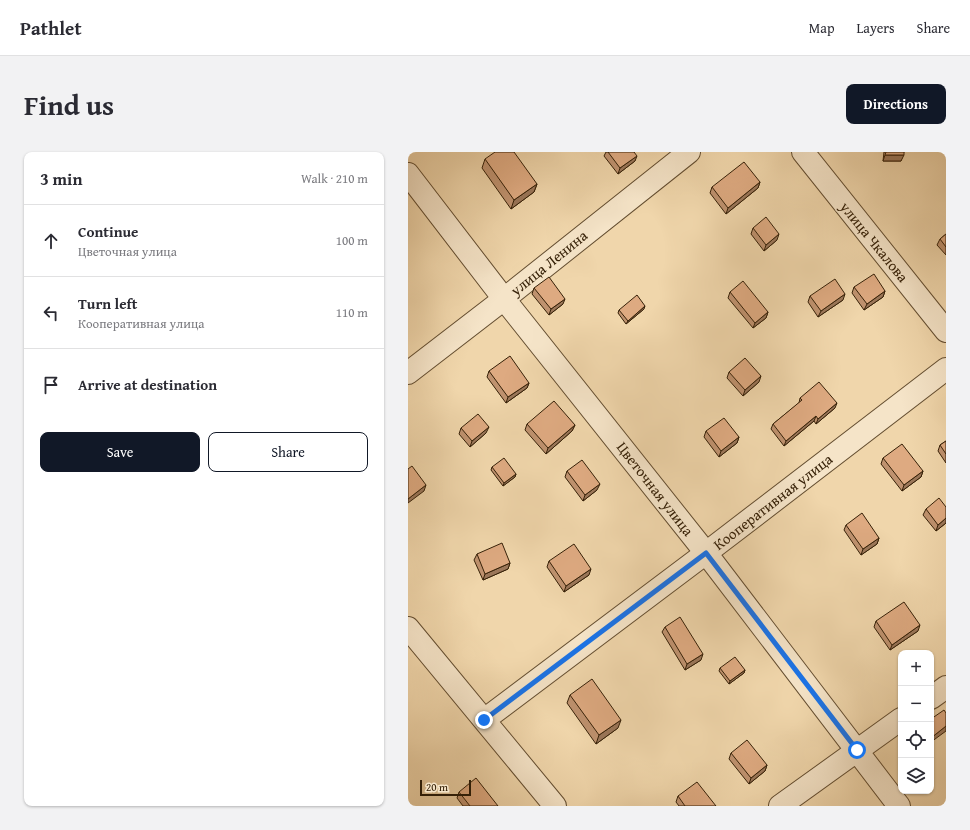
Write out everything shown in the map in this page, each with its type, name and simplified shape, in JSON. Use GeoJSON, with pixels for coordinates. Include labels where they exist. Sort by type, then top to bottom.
{"type":"FeatureCollection","features":[{"type":"Feature","properties":{"kind":"street","name":"улица Ленина"},"geometry":{"type":"LineString","coordinates":[[408,373],[689,152]]}},
{"type":"Feature","properties":{"kind":"street","name":"улица Чкалова"},"geometry":{"type":"LineString","coordinates":[[803,152],[946,331]]}},
{"type":"Feature","properties":{"kind":"street","name":"Цветочная улица"},"geometry":{"type":"LineString","coordinates":[[408,174],[504,299],[706,553],[899,806]]}},
{"type":"Feature","properties":{"kind":"street","name":"Кооперативная улица"},"geometry":{"type":"LineString","coordinates":[[484,720],[706,553],[946,369]]}},
{"type":"Feature","properties":{"kind":"street"},"geometry":{"type":"LineString","coordinates":[[408,628],[555,806]]}},
{"type":"Feature","properties":{"kind":"street"},"geometry":{"type":"LineString","coordinates":[[934,696],[946,687]]}},
{"type":"Feature","properties":{"kind":"street"},"geometry":{"type":"LineString","coordinates":[[780,806],[898,721]]}},
{"type":"Feature","properties":{"kind":"building"},"geometry":{"type":"Polygon","coordinates":[[[495,152],[514,152],[537,184],[514,200],[485,159],[495,152]]]}},
{"type":"Feature","properties":{"kind":"building"},"geometry":{"type":"Polygon","coordinates":[[[608,152],[634,152],[637,156],[620,168],[608,152]]]}},
{"type":"Feature","properties":{"kind":"building"},"geometry":{"type":"Polygon","coordinates":[[[886,152],[904,152],[904,155],[885,155],[886,152]]]}},
{"type":"Feature","properties":{"kind":"building"},"geometry":{"type":"Polygon","coordinates":[[[744,162],[760,182],[728,208],[712,187],[744,162]]]}},
{"type":"Feature","properties":{"kind":"building"},"geometry":{"type":"Polygon","coordinates":[[[766,217],[779,234],[766,245],[753,228],[766,217]]]}},
{"type":"Feature","properties":{"kind":"building"},"geometry":{"type":"Polygon","coordinates":[[[946,234],[946,247],[940,239],[946,234]]]}},
{"type":"Feature","properties":{"kind":"building"},"geometry":{"type":"Polygon","coordinates":[[[874,274],[885,291],[867,304],[854,287],[874,274]]]}},
{"type":"Feature","properties":{"kind":"building"},"geometry":{"type":"Polygon","coordinates":[[[549,277],[565,299],[551,309],[534,288],[549,277]]]}},
{"type":"Feature","properties":{"kind":"building"},"geometry":{"type":"Polygon","coordinates":[[[835,279],[845,294],[821,311],[810,296],[835,279]]]}},
{"type":"Feature","properties":{"kind":"building"},"geometry":{"type":"Polygon","coordinates":[[[743,281],[768,312],[755,323],[730,292],[743,281]]]}},
{"type":"Feature","properties":{"kind":"building"},"geometry":{"type":"Polygon","coordinates":[[[637,295],[645,306],[628,321],[619,310],[637,295]]]}},
{"type":"Feature","properties":{"kind":"building"},"geometry":{"type":"Polygon","coordinates":[[[510,356],[529,383],[508,397],[489,371],[510,356]]]}},
{"type":"Feature","properties":{"kind":"building"},"geometry":{"type":"Polygon","coordinates":[[[745,358],[761,376],[745,390],[729,372],[745,358]]]}},
{"type":"Feature","properties":{"kind":"building"},"geometry":{"type":"Polygon","coordinates":[[[819,382],[837,403],[818,419],[816,416],[786,441],[773,424],[802,400],[800,398],[819,382]]]}},
{"type":"Feature","properties":{"kind":"building"},"geometry":{"type":"Polygon","coordinates":[[[554,401],[575,425],[548,448],[527,424],[554,401]]]}},
{"type":"Feature","properties":{"kind":"building"},"geometry":{"type":"Polygon","coordinates":[[[478,414],[489,427],[472,441],[461,428],[478,414]]]}},
{"type":"Feature","properties":{"kind":"building"},"geometry":{"type":"Polygon","coordinates":[[[724,418],[739,437],[721,451],[706,431],[724,418]]]}},
{"type":"Feature","properties":{"kind":"building"},"geometry":{"type":"Polygon","coordinates":[[[946,441],[946,454],[940,445],[946,441]]]}},
{"type":"Feature","properties":{"kind":"building"},"geometry":{"type":"Polygon","coordinates":[[[902,444],[923,471],[904,485],[883,458],[902,444]]]}},
{"type":"Feature","properties":{"kind":"building"},"geometry":{"type":"Polygon","coordinates":[[[504,458],[516,474],[504,483],[492,467],[504,458]]]}},
{"type":"Feature","properties":{"kind":"building"},"geometry":{"type":"Polygon","coordinates":[[[582,460],[600,484],[585,495],[567,471],[582,460]]]}},
{"type":"Feature","properties":{"kind":"building"},"geometry":{"type":"Polygon","coordinates":[[[412,466],[426,485],[408,499],[408,469],[412,466]]]}},
{"type":"Feature","properties":{"kind":"building"},"geometry":{"type":"Polygon","coordinates":[[[939,498],[946,507],[946,518],[938,525],[926,509],[939,498]]]}},
{"type":"Feature","properties":{"kind":"building"},"geometry":{"type":"Polygon","coordinates":[[[862,513],[879,538],[863,549],[846,525],[862,513]]]}},
{"type":"Feature","properties":{"kind":"building"},"geometry":{"type":"Polygon","coordinates":[[[502,543],[510,563],[485,574],[477,554],[502,543]]]}},
{"type":"Feature","properties":{"kind":"building"},"geometry":{"type":"Polygon","coordinates":[[[574,544],[591,569],[566,586],[549,561],[574,544]]]}},
{"type":"Feature","properties":{"kind":"building"},"geometry":{"type":"Polygon","coordinates":[[[904,602],[920,625],[892,645],[876,621],[904,602]]]}},
{"type":"Feature","properties":{"kind":"building"},"geometry":{"type":"Polygon","coordinates":[[[680,617],[703,654],[687,664],[665,627],[680,617]]]}},
{"type":"Feature","properties":{"kind":"building"},"geometry":{"type":"Polygon","coordinates":[[[735,657],[745,670],[730,681],[720,668],[735,657]]]}},
{"type":"Feature","properties":{"kind":"building"},"geometry":{"type":"Polygon","coordinates":[[[592,679],[621,720],[599,735],[570,695],[592,679]]]}},
{"type":"Feature","properties":{"kind":"building"},"geometry":{"type":"Polygon","coordinates":[[[944,710],[946,713],[946,726],[934,736],[934,722],[934,717],[944,710]]]}},
{"type":"Feature","properties":{"kind":"building"},"geometry":{"type":"Polygon","coordinates":[[[747,740],[767,765],[751,778],[731,753],[747,740]]]}},
{"type":"Feature","properties":{"kind":"building"},"geometry":{"type":"Polygon","coordinates":[[[476,778],[498,806],[470,806],[459,792],[476,778]]]}},
{"type":"Feature","properties":{"kind":"building"},"geometry":{"type":"Polygon","coordinates":[[[697,782],[716,806],[685,806],[678,796],[697,782]]]}},
{"type":"Feature","properties":{"kind":"route"},"geometry":{"type":"LineString","coordinates":[[484,720],[706,553],[857,750]]}}]}
